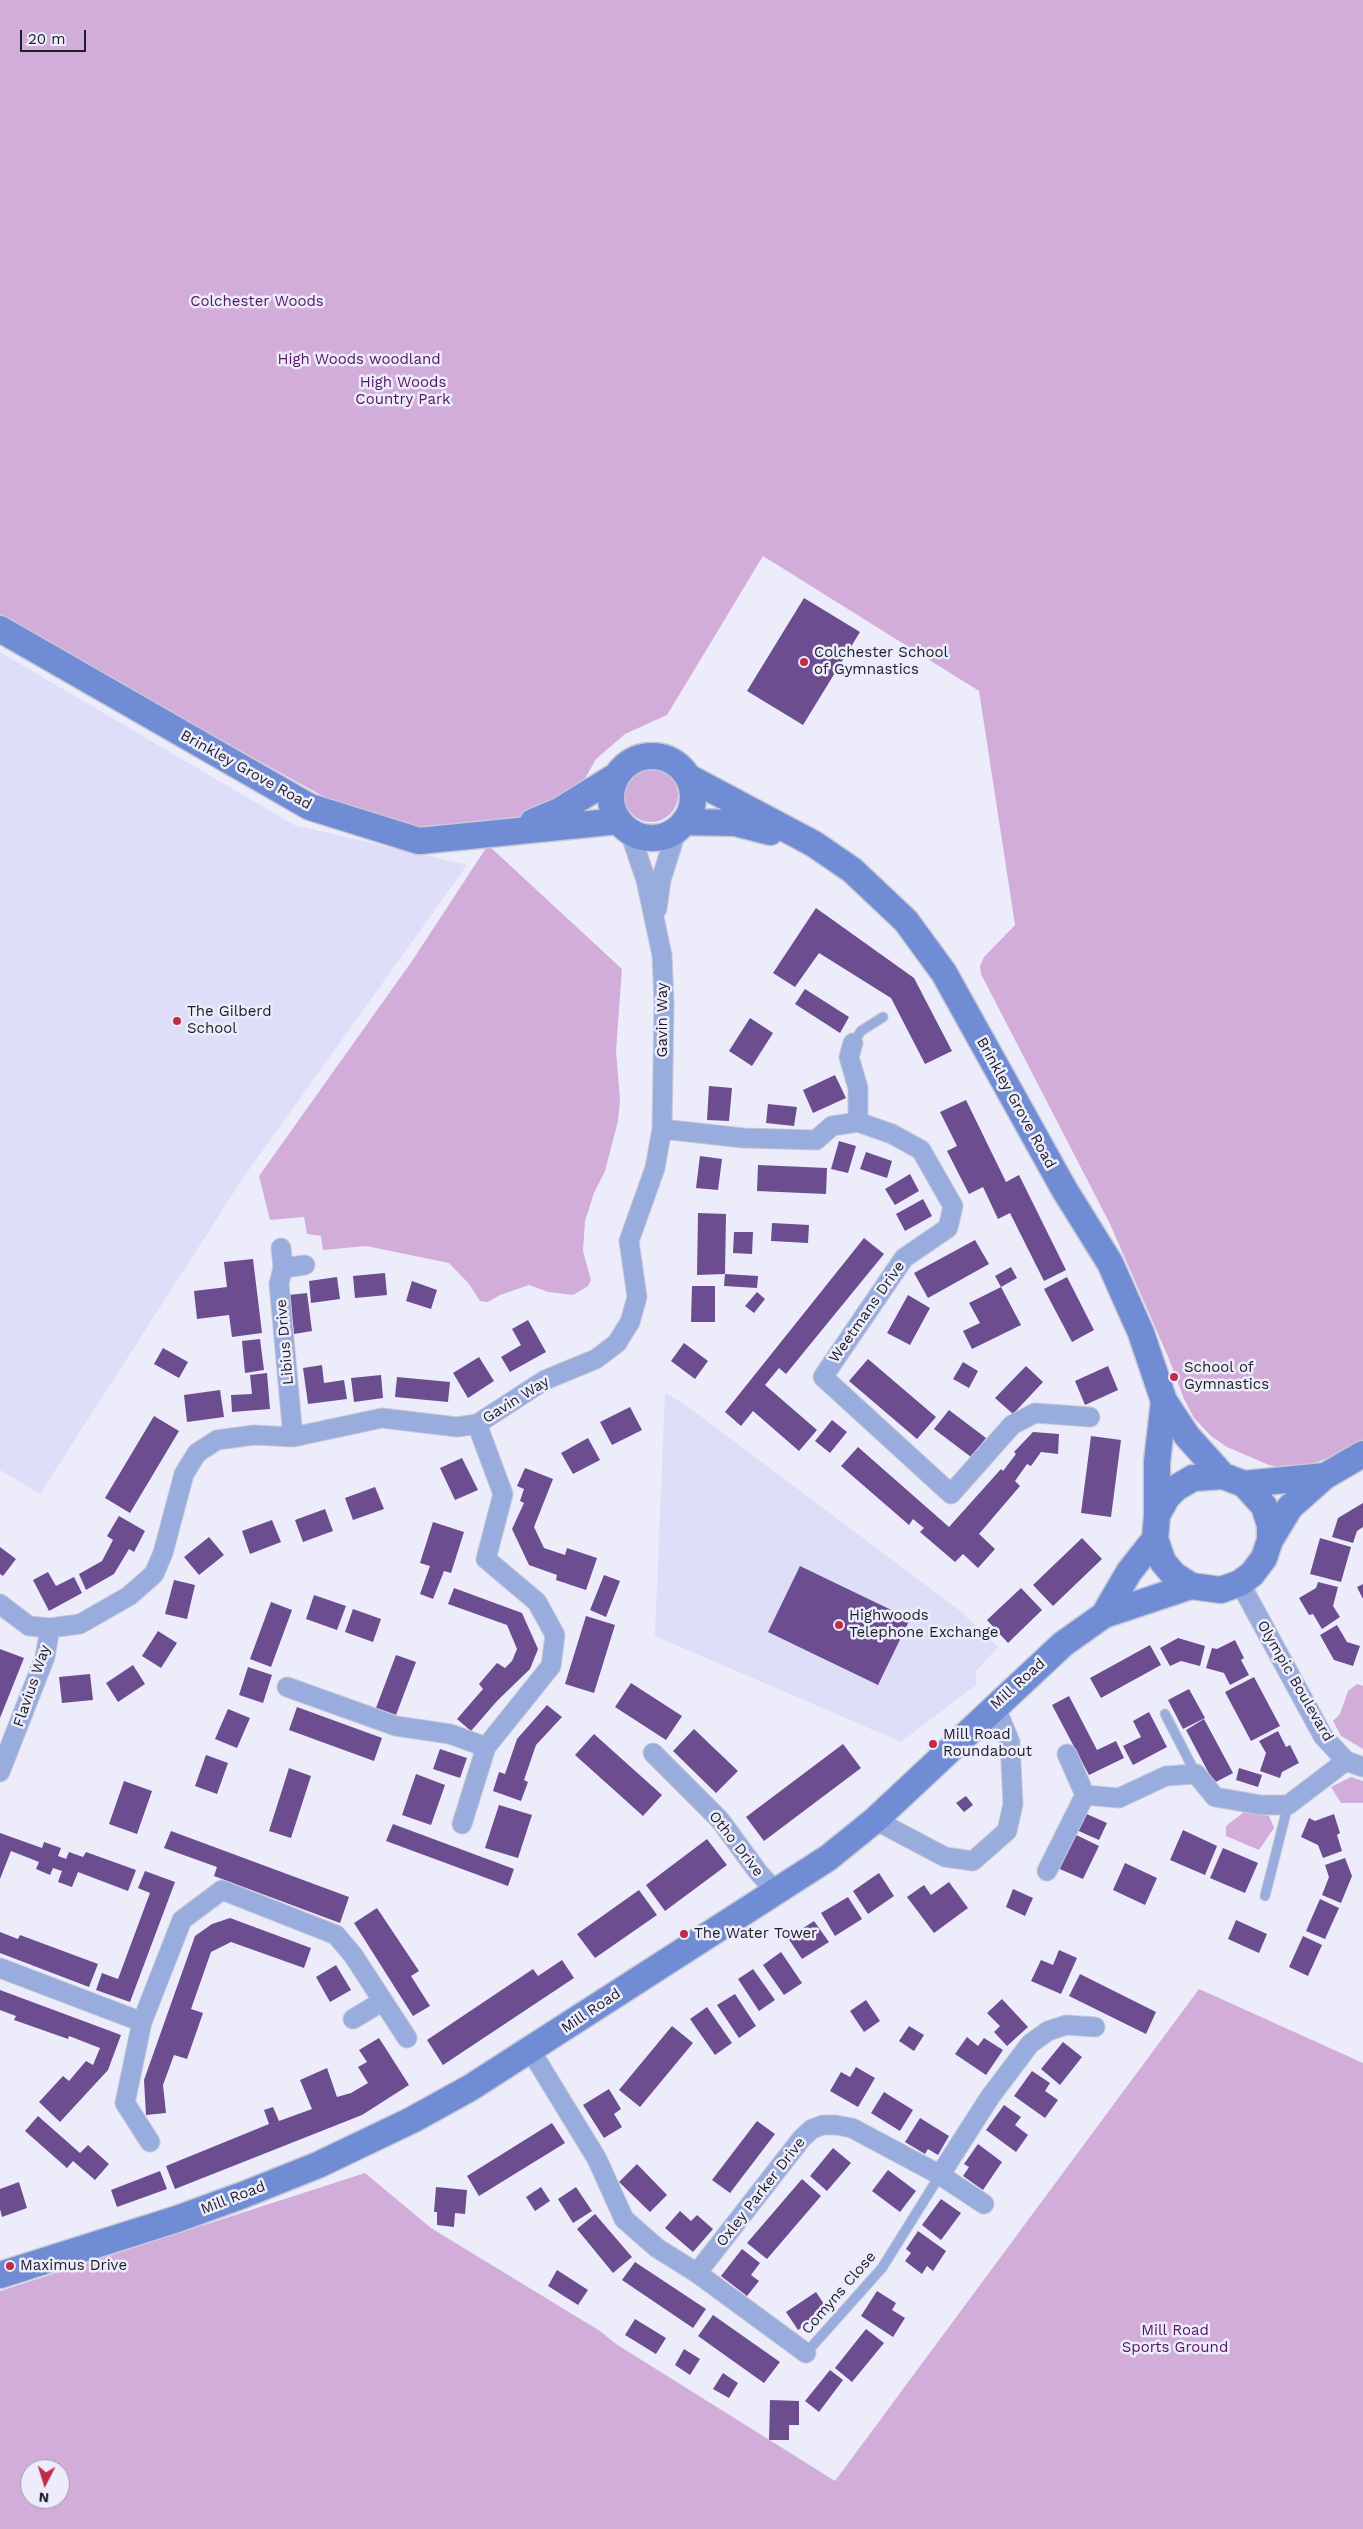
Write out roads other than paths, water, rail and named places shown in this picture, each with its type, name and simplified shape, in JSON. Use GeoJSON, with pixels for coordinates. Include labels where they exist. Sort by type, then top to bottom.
{"type":"FeatureCollection","features":[{"type":"Feature","properties":{"kind":"street","name":"Brinkley Grove Road"},"geometry":{"type":"LineString","coordinates":[[0,629],[310,807],[419,841],[514,831],[624,826]]}},
{"type":"Feature","properties":{"kind":"street"},"geometry":{"type":"LineString","coordinates":[[646,756],[660,756],[674,762],[688,777],[692,790],[692,804],[681,825],[656,837],[642,836],[624,826],[612,809],[611,794],[616,776],[625,766],[646,756]]}},
{"type":"Feature","properties":{"kind":"street","name":"Brinkley Grove Road"},"geometry":{"type":"LineString","coordinates":[[514,831],[559,811],[616,776]]}},
{"type":"Feature","properties":{"kind":"street","name":"Brinkley Grove Road"},"geometry":{"type":"LineString","coordinates":[[688,777],[814,844],[852,870],[906,921],[944,973],[1064,1189],[1110,1263],[1141,1333],[1164,1401],[1188,1436],[1233,1480]]}},
{"type":"Feature","properties":{"kind":"street","name":"Brinkley Grove Road"},"geometry":{"type":"LineString","coordinates":[[681,825],[735,823],[814,844]]}},
{"type":"Feature","properties":{"kind":"street","name":"Gavin Way"},"geometry":{"type":"LineString","coordinates":[[656,920],[661,880],[681,825]]}},
{"type":"Feature","properties":{"kind":"street","name":"Gavin Way"},"geometry":{"type":"LineString","coordinates":[[0,1604],[29,1626],[50,1628],[80,1624],[129,1596],[154,1574],[164,1553],[184,1474],[197,1453],[217,1440],[254,1435],[293,1437],[382,1418],[457,1427],[477,1424],[545,1380],[596,1359],[617,1343],[630,1322],[636,1297],[629,1241],[655,1168],[662,1129],[664,1003],[662,955],[656,920],[624,826]]}},
{"type":"Feature","properties":{"kind":"street"},"geometry":{"type":"LineString","coordinates":[[853,1043],[849,1057],[858,1088],[858,1122]]}},
{"type":"Feature","properties":{"kind":"street","name":"Weetmans Drive"},"geometry":{"type":"LineString","coordinates":[[662,1129],[743,1138],[816,1140],[832,1126],[858,1122],[892,1134],[922,1150],[953,1206],[948,1228],[904,1258],[823,1377],[951,1494],[1012,1425],[1035,1413],[1090,1417]]}},
{"type":"Feature","properties":{"kind":"street","name":"Libius Drive"},"geometry":{"type":"LineString","coordinates":[[280,1248],[283,1268],[279,1284],[293,1437]]}},
{"type":"Feature","properties":{"kind":"street"},"geometry":{"type":"LineString","coordinates":[[283,1268],[305,1265]]}},
{"type":"Feature","properties":{"kind":"street","name":"Brinkley Grove Road"},"geometry":{"type":"LineString","coordinates":[[1156,1527],[1157,1462],[1164,1401]]}},
{"type":"Feature","properties":{"kind":"street"},"geometry":{"type":"LineString","coordinates":[[462,1824],[486,1747],[551,1666],[555,1635],[537,1602],[486,1559],[502,1494],[477,1424]]}},
{"type":"Feature","properties":{"kind":"street","name":"Mill Road"},"geometry":{"type":"LineString","coordinates":[[1156,1527],[1163,1562],[1174,1575],[1191,1586],[1221,1590],[1240,1583],[1252,1574],[1264,1558],[1270,1540],[1290,1507],[1325,1476],[1363,1454]]}},
{"type":"Feature","properties":{"kind":"street","name":"Mill Road"},"geometry":{"type":"LineString","coordinates":[[1104,1615],[1156,1527],[1167,1497],[1176,1488],[1194,1478],[1233,1480],[1325,1476]]}},
{"type":"Feature","properties":{"kind":"street","name":"Mill Road"},"geometry":{"type":"LineString","coordinates":[[1233,1480],[1264,1506],[1270,1525],[1270,1540]]}},
{"type":"Feature","properties":{"kind":"street","name":"Olympic Boulevard"},"geometry":{"type":"LineString","coordinates":[[1240,1583],[1323,1736],[1354,1764]]}},
{"type":"Feature","properties":{"kind":"street","name":"Mill Road"},"geometry":{"type":"LineString","coordinates":[[0,2275],[177,2219],[318,2164],[412,2120],[470,2088],[531,2051],[641,1976],[828,1858],[875,1820],[1063,1644],[1104,1615],[1191,1586]]}},
{"type":"Feature","properties":{"kind":"street","name":"Flavius Way"},"geometry":{"type":"LineString","coordinates":[[0,1772],[45,1657],[50,1628]]}},
{"type":"Feature","properties":{"kind":"street"},"geometry":{"type":"LineString","coordinates":[[287,1687],[396,1726],[450,1734],[486,1747]]}},
{"type":"Feature","properties":{"kind":"street"},"geometry":{"type":"LineString","coordinates":[[875,1820],[945,1857],[973,1861],[1007,1831],[1013,1804],[1010,1742],[995,1706]]}},
{"type":"Feature","properties":{"kind":"street","name":"Otho Drive"},"geometry":{"type":"LineString","coordinates":[[653,1753],[720,1820],[758,1872],[776,1892]]}},
{"type":"Feature","properties":{"kind":"street"},"geometry":{"type":"LineString","coordinates":[[1067,1754],[1085,1795]]}},
{"type":"Feature","properties":{"kind":"street"},"geometry":{"type":"LineString","coordinates":[[1085,1795],[1119,1798],[1166,1776],[1196,1774],[1215,1797],[1261,1805],[1288,1805],[1354,1764]]}},
{"type":"Feature","properties":{"kind":"street"},"geometry":{"type":"LineString","coordinates":[[1047,1871],[1085,1795]]}},
{"type":"Feature","properties":{"kind":"street"},"geometry":{"type":"LineString","coordinates":[[150,2142],[125,2104],[142,2022],[182,1920],[222,1890],[336,1935],[353,1955],[407,2038]]}},
{"type":"Feature","properties":{"kind":"street"},"geometry":{"type":"LineString","coordinates":[[0,1968],[142,2022]]}},
{"type":"Feature","properties":{"kind":"street"},"geometry":{"type":"LineString","coordinates":[[353,2019],[383,2001]]}},
{"type":"Feature","properties":{"kind":"street"},"geometry":{"type":"LineString","coordinates":[[940,2175],[990,2097],[1030,2044],[1048,2031],[1066,2025],[1095,2027]]}},
{"type":"Feature","properties":{"kind":"street"},"geometry":{"type":"LineString","coordinates":[[531,2051],[597,2159],[624,2219],[657,2248],[697,2273],[806,2353]]}},
{"type":"Feature","properties":{"kind":"street","name":"Oxley Parker Drive"},"geometry":{"type":"LineString","coordinates":[[697,2273],[802,2138],[812,2129],[836,2124],[852,2128],[940,2175],[984,2204]]}},
{"type":"Feature","properties":{"kind":"lane"},"geometry":{"type":"LineString","coordinates":[[853,1043],[861,1031],[883,1017]]}},
{"type":"Feature","properties":{"kind":"lane"},"geometry":{"type":"LineString","coordinates":[[1165,1714],[1196,1774]]}},
{"type":"Feature","properties":{"kind":"lane"},"geometry":{"type":"LineString","coordinates":[[1265,1896],[1288,1805]]}},
{"type":"Feature","properties":{"kind":"lane","name":"Comyns Close"},"geometry":{"type":"LineString","coordinates":[[806,2353],[882,2268],[940,2175]]}},
{"type":"Feature","properties":{"kind":"place","name":"Colchester School of Gymnastics"},"geometry":{"type":"Point","coordinates":[804,662]}},
{"type":"Feature","properties":{"kind":"place","name":"The Gilberd School"},"geometry":{"type":"Point","coordinates":[177,1021]}},
{"type":"Feature","properties":{"kind":"place","name":"School of Gymnastics"},"geometry":{"type":"Point","coordinates":[1174,1377]}},
{"type":"Feature","properties":{"kind":"place","name":"Highwoods Telephone Exchange"},"geometry":{"type":"Point","coordinates":[839,1625]}},
{"type":"Feature","properties":{"kind":"place","name":"Mill Road Roundabout"},"geometry":{"type":"Point","coordinates":[933,1744]}},
{"type":"Feature","properties":{"kind":"place","name":"The Water Tower"},"geometry":{"type":"Point","coordinates":[684,1934]}},
{"type":"Feature","properties":{"kind":"place","name":"Maximus Drive"},"geometry":{"type":"Point","coordinates":[10,2266]}},
{"type":"Feature","properties":{"kind":"park label","name":"Colchester Woods"},"geometry":{"type":"Point","coordinates":[257,302]}},
{"type":"Feature","properties":{"kind":"park label","name":"High Woods woodland"},"geometry":{"type":"Point","coordinates":[359,360]}},
{"type":"Feature","properties":{"kind":"park label","name":"High Woods Country Park"},"geometry":{"type":"Point","coordinates":[403,392]}},
{"type":"Feature","properties":{"kind":"park label","name":"Mill Road Sports Ground"},"geometry":{"type":"Point","coordinates":[1175,2340]}}]}
